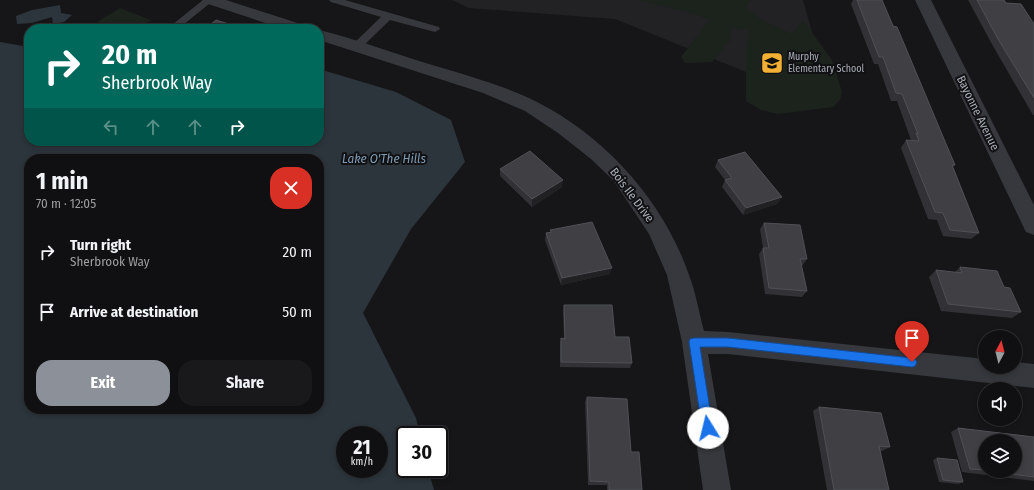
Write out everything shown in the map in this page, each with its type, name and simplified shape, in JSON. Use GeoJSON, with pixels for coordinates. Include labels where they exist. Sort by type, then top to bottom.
{"type":"FeatureCollection","features":[{"type":"Feature","properties":{"kind":"street"},"geometry":{"type":"LineString","coordinates":[[210,0],[285,24]]}},
{"type":"Feature","properties":{"kind":"street","name":"Bayonne Avenue"},"geometry":{"type":"LineString","coordinates":[[923,0],[1034,226]]}},
{"type":"Feature","properties":{"kind":"street","name":"Bois Ile Drive"},"geometry":{"type":"LineString","coordinates":[[324,37],[489,89],[524,104],[564,128],[598,154],[621,176],[658,230],[678,275],[694,342],[717,490]]}},
{"type":"Feature","properties":{"kind":"street"},"geometry":{"type":"LineString","coordinates":[[694,342],[728,343],[1034,376]]}},
{"type":"Feature","properties":{"kind":"lane"},"geometry":{"type":"LineString","coordinates":[[179,24],[210,0]]}},
{"type":"Feature","properties":{"kind":"lane"},"geometry":{"type":"LineString","coordinates":[[334,0],[435,29]]}},
{"type":"Feature","properties":{"kind":"lane"},"geometry":{"type":"LineString","coordinates":[[356,47],[388,16]]}},
{"type":"Feature","properties":{"kind":"shaded area","name":"Murphy Elementary School"},"geometry":{"type":"Polygon","coordinates":[[[452,0],[803,0],[833,107],[615,19],[469,8],[452,0]]]}},
{"type":"Feature","properties":{"kind":"shaded area"},"geometry":{"type":"Polygon","coordinates":[[[637,0],[752,0],[745,6],[760,19],[792,34],[803,20],[832,60],[842,92],[840,100],[833,107],[778,114],[761,110],[746,101],[746,46],[749,31],[732,27],[731,39],[712,62],[685,63],[681,57],[709,20],[693,13],[637,0]]]}},
{"type":"Feature","properties":{"kind":"shaded area"},"geometry":{"type":"Polygon","coordinates":[[[120,8],[151,20],[145,24],[102,24],[97,22],[120,8]]]}},
{"type":"Feature","properties":{"kind":"water"},"geometry":{"type":"Polygon","coordinates":[[[60,5],[61,13],[72,15],[64,22],[53,24],[52,17],[32,23],[17,24],[16,16],[32,10],[60,5]]]}},
{"type":"Feature","properties":{"kind":"water","name":"Lake O'The Hills"},"geometry":{"type":"Polygon","coordinates":[[[0,42],[24,46],[24,146],[324,146],[324,70],[396,92],[451,120],[465,162],[411,229],[363,313],[416,418],[418,426],[396,426],[396,478],[431,478],[434,490],[0,490],[0,42]]]}},
{"type":"Feature","properties":{"kind":"building"},"geometry":{"type":"Polygon","coordinates":[[[857,0],[882,0],[893,26],[897,27],[955,165],[952,165],[979,233],[950,230],[943,213],[935,212],[906,140],[919,141],[916,133],[918,134],[902,94],[896,93],[883,57],[879,57],[857,0]]]}},
{"type":"Feature","properties":{"kind":"building"},"geometry":{"type":"Polygon","coordinates":[[[977,0],[1004,0],[1006,3],[1021,4],[1034,24],[1034,98],[998,39],[977,0]]]}},
{"type":"Feature","properties":{"kind":"building"},"geometry":{"type":"Polygon","coordinates":[[[216,20],[229,24],[211,24],[216,20]]]}},
{"type":"Feature","properties":{"kind":"building"},"geometry":{"type":"Polygon","coordinates":[[[530,151],[563,180],[532,199],[500,169],[530,151]]]}},
{"type":"Feature","properties":{"kind":"building"},"geometry":{"type":"Polygon","coordinates":[[[745,152],[782,197],[746,208],[725,180],[732,178],[718,160],[745,152]]]}},
{"type":"Feature","properties":{"kind":"building"},"geometry":{"type":"Polygon","coordinates":[[[592,222],[612,268],[562,278],[546,233],[552,232],[550,230],[592,222]]]}},
{"type":"Feature","properties":{"kind":"building"},"geometry":{"type":"Polygon","coordinates":[[[764,223],[800,225],[807,259],[800,259],[807,291],[769,288],[763,248],[769,248],[764,223]]]}},
{"type":"Feature","properties":{"kind":"building"},"geometry":{"type":"Polygon","coordinates":[[[960,267],[997,271],[1004,287],[1010,288],[1021,312],[948,304],[936,270],[962,273],[960,267]]]}},
{"type":"Feature","properties":{"kind":"building"},"geometry":{"type":"Polygon","coordinates":[[[564,305],[612,305],[615,337],[629,337],[632,363],[561,362],[561,338],[565,339],[564,305]]]}},
{"type":"Feature","properties":{"kind":"building"},"geometry":{"type":"Polygon","coordinates":[[[587,397],[627,399],[631,452],[639,452],[642,490],[609,490],[609,482],[590,481],[587,397]]]}},
{"type":"Feature","properties":{"kind":"building"},"geometry":{"type":"Polygon","coordinates":[[[819,407],[881,413],[890,447],[879,446],[889,490],[834,490],[819,407]]]}},
{"type":"Feature","properties":{"kind":"building"},"geometry":{"type":"Polygon","coordinates":[[[958,428],[1009,434],[978,434],[978,470],[970,469],[958,428]]]}},
{"type":"Feature","properties":{"kind":"building"},"geometry":{"type":"Polygon","coordinates":[[[1022,436],[1034,437],[1034,477],[1022,475],[1022,436]]]}},
{"type":"Feature","properties":{"kind":"building"},"geometry":{"type":"Polygon","coordinates":[[[937,458],[957,460],[963,482],[943,480],[937,458]]]}},
{"type":"Feature","properties":{"kind":"place","name":"Murphy Elementary School"},"geometry":{"type":"Point","coordinates":[772,63]}},
{"type":"Feature","properties":{"kind":"route"},"geometry":{"type":"LineString","coordinates":[[708,428],[694,342],[728,343],[912,362]]}}]}
